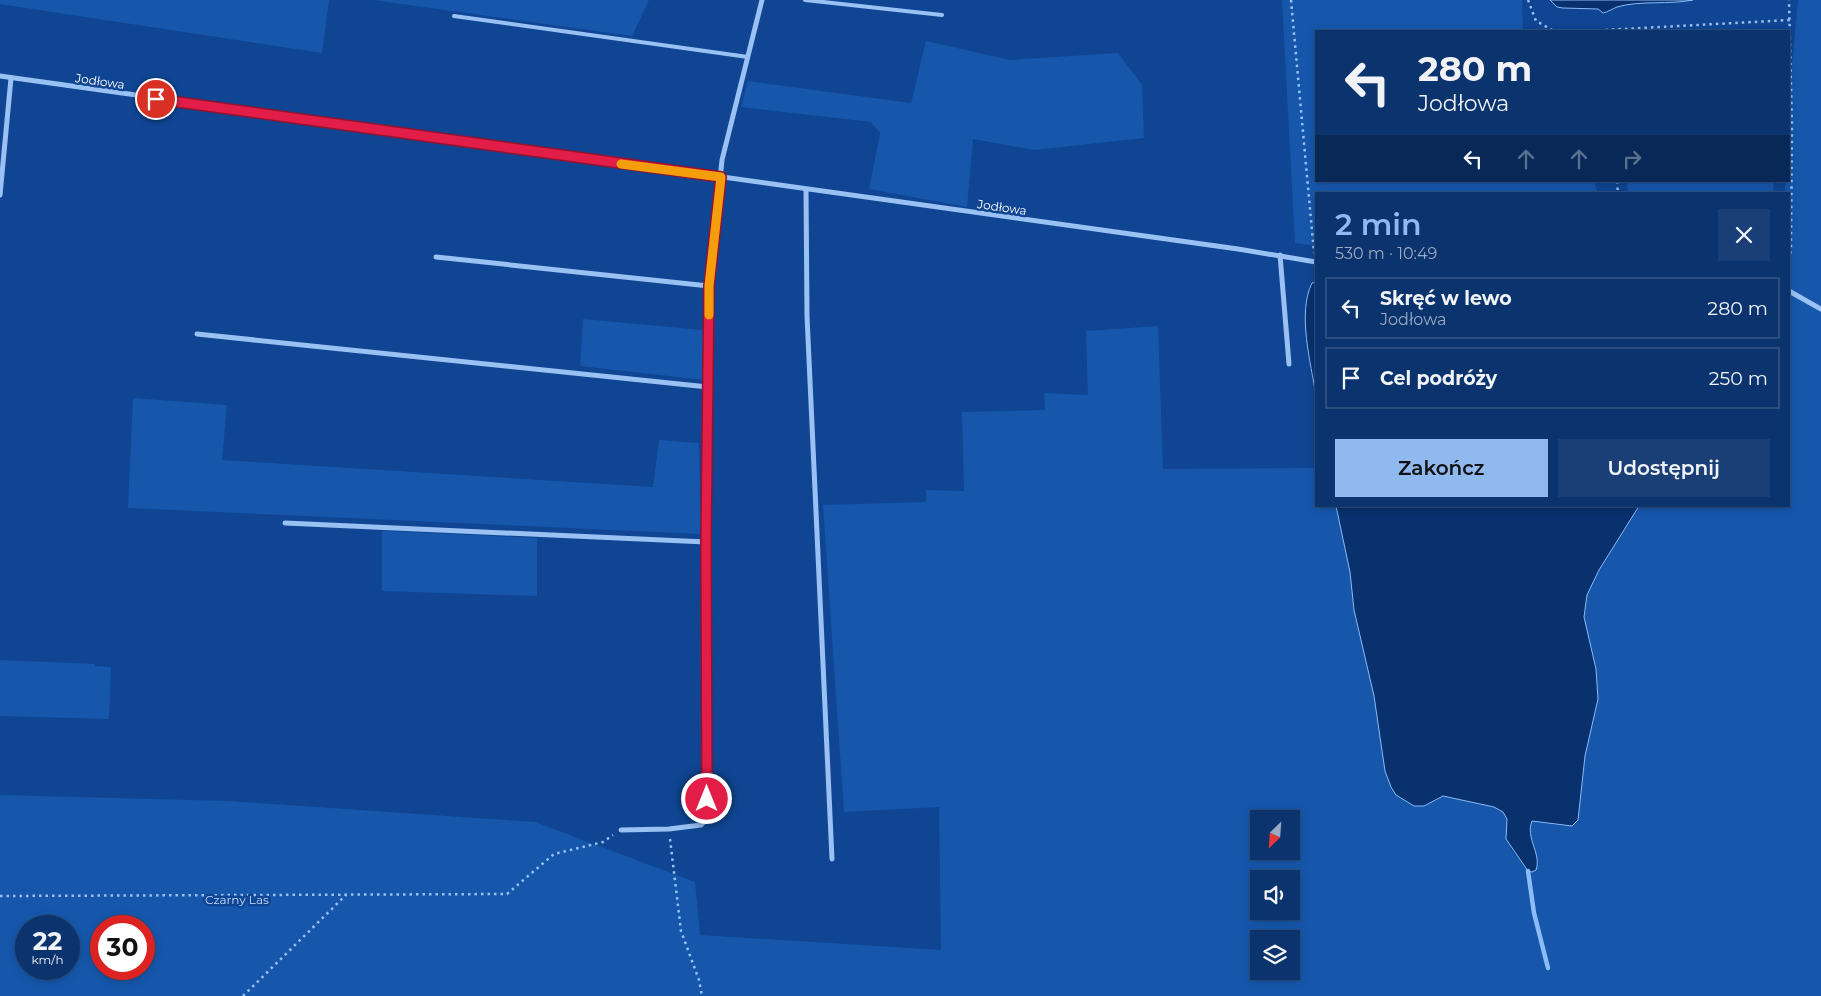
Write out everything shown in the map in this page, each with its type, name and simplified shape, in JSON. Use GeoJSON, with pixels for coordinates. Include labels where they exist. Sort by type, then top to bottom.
{"type":"FeatureCollection","features":[{"type":"Feature","properties":{"kind":"street"},"geometry":{"type":"LineString","coordinates":[[621,830],[669,829],[702,825],[707,819],[706,542],[709,286],[722,160],[762,0]]}},
{"type":"Feature","properties":{"kind":"street","name":"Jodłowa"},"geometry":{"type":"LineString","coordinates":[[0,76],[806,188],[1280,255],[1315,262]]}},
{"type":"Feature","properties":{"kind":"street"},"geometry":{"type":"LineString","coordinates":[[0,195],[10,78]]}},
{"type":"Feature","properties":{"kind":"street"},"geometry":{"type":"LineString","coordinates":[[806,188],[807,316],[832,859]]}},
{"type":"Feature","properties":{"kind":"street"},"geometry":{"type":"LineString","coordinates":[[1280,255],[1289,364]]}},
{"type":"Feature","properties":{"kind":"street"},"geometry":{"type":"LineString","coordinates":[[436,257],[709,286]]}},
{"type":"Feature","properties":{"kind":"street"},"geometry":{"type":"LineString","coordinates":[[1790,292],[1821,309]]}},
{"type":"Feature","properties":{"kind":"street"},"geometry":{"type":"LineString","coordinates":[[197,334],[708,388]]}},
{"type":"Feature","properties":{"kind":"street"},"geometry":{"type":"LineString","coordinates":[[285,523],[706,542]]}},
{"type":"Feature","properties":{"kind":"lane"},"geometry":{"type":"LineString","coordinates":[[805,0],[942,15]]}},
{"type":"Feature","properties":{"kind":"lane"},"geometry":{"type":"LineString","coordinates":[[454,16],[748,57]]}},
{"type":"Feature","properties":{"kind":"path"},"geometry":{"type":"LineString","coordinates":[[1291,0],[1315,252]]}},
{"type":"Feature","properties":{"kind":"path"},"geometry":{"type":"LineString","coordinates":[[1528,0],[1536,21],[1552,30]]}},
{"type":"Feature","properties":{"kind":"path"},"geometry":{"type":"LineString","coordinates":[[1789,0],[1792,219],[1790,246]]}},
{"type":"Feature","properties":{"kind":"path"},"geometry":{"type":"LineString","coordinates":[[1605,30],[1790,20]]}},
{"type":"Feature","properties":{"kind":"path"},"geometry":{"type":"LineString","coordinates":[[669,829],[681,931],[699,980],[702,996]]}},
{"type":"Feature","properties":{"kind":"path"},"geometry":{"type":"LineString","coordinates":[[0,896],[507,894],[554,854],[602,842],[621,830]]}},
{"type":"Feature","properties":{"kind":"path"},"geometry":{"type":"LineString","coordinates":[[244,996],[346,895]]}},
{"type":"Feature","properties":{"kind":"green space"},"geometry":{"type":"Polygon","coordinates":[[[0,0],[329,0],[322,53],[0,4],[0,0]]]}},
{"type":"Feature","properties":{"kind":"green space"},"geometry":{"type":"Polygon","coordinates":[[[373,0],[649,0],[632,36],[373,0]]]}},
{"type":"Feature","properties":{"kind":"green space"},"geometry":{"type":"Polygon","coordinates":[[[1282,0],[1522,0],[1523,30],[1315,30],[1315,182],[1594,182],[1597,192],[1315,192],[1315,246],[1295,243],[1282,0]]]}},
{"type":"Feature","properties":{"kind":"green space","name":"Czarny Las"},"geometry":{"type":"Polygon","coordinates":[[[1798,0],[1821,0],[1821,996],[0,996],[0,795],[228,801],[535,822],[695,882],[700,935],[941,950],[939,807],[844,812],[823,505],[926,502],[926,490],[964,491],[962,412],[1045,410],[1044,393],[1088,395],[1086,331],[1158,326],[1163,469],[1315,468],[1315,507],[1336,507],[1350,572],[1354,610],[1374,696],[1385,771],[1391,787],[1424,806],[1443,796],[1494,807],[1503,812],[1507,819],[1511,849],[1528,870],[1539,864],[1529,828],[1532,821],[1563,826],[1585,756],[1598,699],[1596,669],[1584,617],[1587,595],[1599,570],[1638,507],[1790,507],[1790,192],[1785,192],[1785,182],[1790,182],[1790,85],[1798,0]]]}},
{"type":"Feature","properties":{"kind":"green space"},"geometry":{"type":"Polygon","coordinates":[[[926,41],[1010,60],[1118,53],[1142,85],[1144,138],[1034,150],[973,139],[967,207],[869,189],[880,133],[871,122],[741,107],[748,81],[911,103],[926,41]]]}},
{"type":"Feature","properties":{"kind":"green space"},"geometry":{"type":"Polygon","coordinates":[[[1627,182],[1774,182],[1773,192],[1628,192],[1627,182]]]}},
{"type":"Feature","properties":{"kind":"green space"},"geometry":{"type":"Polygon","coordinates":[[[583,319],[703,330],[704,380],[580,366],[583,319]]]}},
{"type":"Feature","properties":{"kind":"green space"},"geometry":{"type":"Polygon","coordinates":[[[133,398],[227,405],[222,460],[653,487],[659,440],[699,443],[701,534],[128,508],[133,398]]]}},
{"type":"Feature","properties":{"kind":"green space"},"geometry":{"type":"Polygon","coordinates":[[[382,531],[537,538],[537,596],[382,591],[382,531]]]}},
{"type":"Feature","properties":{"kind":"green space"},"geometry":{"type":"Polygon","coordinates":[[[0,660],[95,664],[95,666],[111,667],[109,719],[0,716],[0,660]]]}},
{"type":"Feature","properties":{"kind":"shaded area"},"geometry":{"type":"Polygon","coordinates":[[[1550,0],[1693,0],[1626,5],[1603,13],[1598,9],[1557,7],[1550,0]]]}},
{"type":"Feature","properties":{"kind":"shaded area"},"geometry":{"type":"Polygon","coordinates":[[[1315,282],[1315,390],[1305,323],[1308,295],[1312,283],[1315,282]]]}},
{"type":"Feature","properties":{"kind":"shaded area"},"geometry":{"type":"Polygon","coordinates":[[[1336,507],[1638,507],[1599,570],[1587,595],[1584,617],[1596,669],[1598,699],[1585,756],[1578,820],[1572,826],[1532,821],[1530,827],[1537,858],[1536,870],[1528,871],[1506,839],[1507,819],[1503,812],[1494,807],[1443,796],[1424,806],[1414,806],[1396,795],[1391,787],[1385,771],[1374,696],[1354,610],[1350,572],[1336,507]]]}},
{"type":"Feature","properties":{"kind":"waterway"},"geometry":{"type":"LineString","coordinates":[[1528,871],[1534,913],[1548,968]]}},
{"type":"Feature","properties":{"kind":"slow traffic"},"geometry":{"type":"LineString","coordinates":[[621,164],[721,177],[709,286],[709,315]]}},
{"type":"Feature","properties":{"kind":"route"},"geometry":{"type":"LineString","coordinates":[[156,99],[664,171],[721,177],[709,286],[706,542],[707,799]]}}]}
